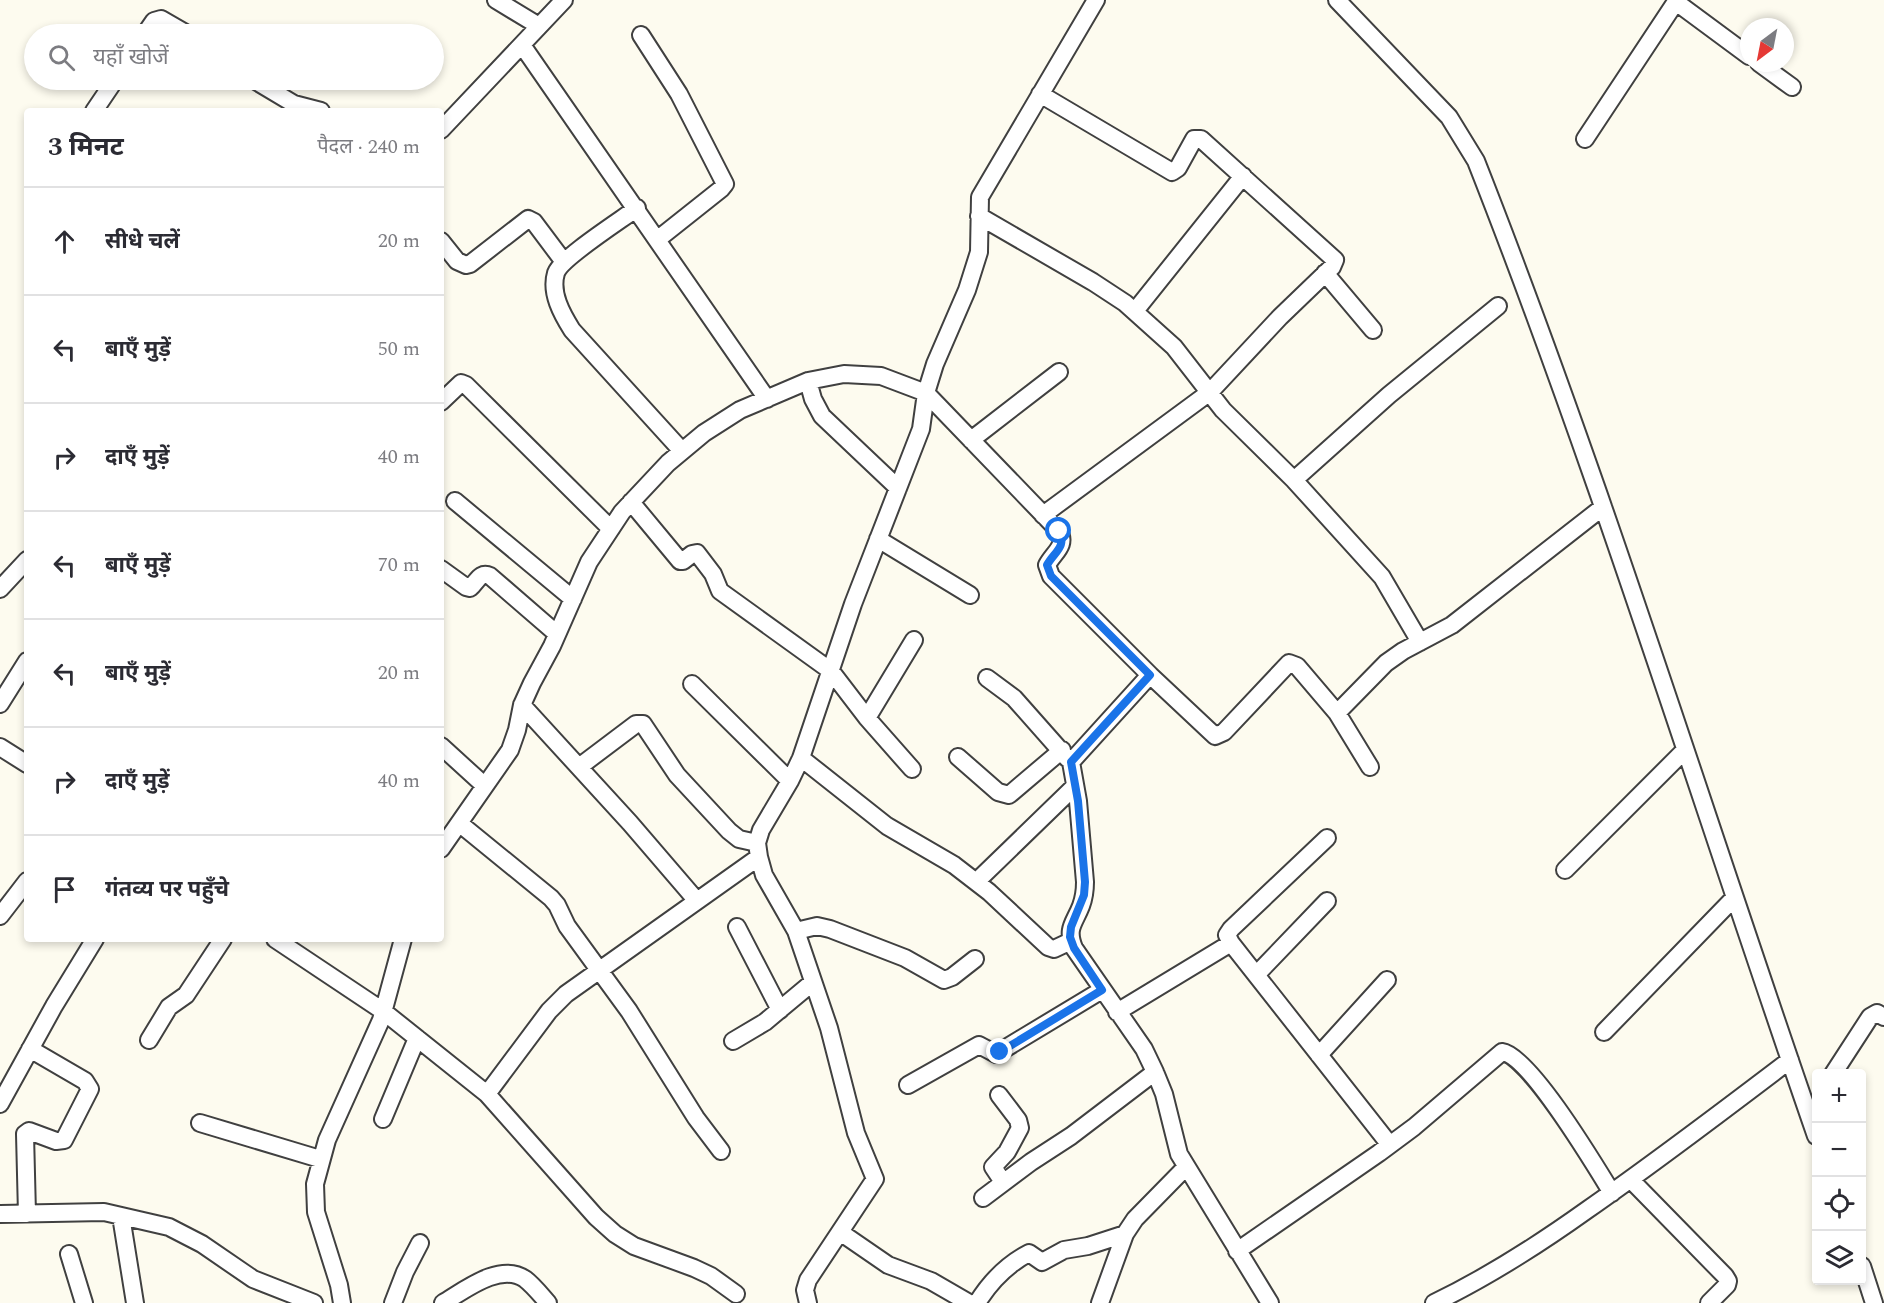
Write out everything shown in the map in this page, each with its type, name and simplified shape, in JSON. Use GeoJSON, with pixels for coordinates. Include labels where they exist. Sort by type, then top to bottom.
{"type":"FeatureCollection","features":[{"type":"Feature","properties":{"kind":"street"},"geometry":{"type":"LineString","coordinates":[[496,0],[539,26]]}},
{"type":"Feature","properties":{"kind":"street"},"geometry":{"type":"LineString","coordinates":[[444,127],[564,0]]}},
{"type":"Feature","properties":{"kind":"street"},"geometry":{"type":"LineString","coordinates":[[808,1303],[805,1290],[808,1280],[875,1179],[856,1133],[829,1028],[796,931],[764,875],[758,850],[761,830],[801,758],[852,604],[921,429],[926,393],[934,364],[970,281],[979,252],[980,197],[1096,0]]}},
{"type":"Feature","properties":{"kind":"street"},"geometry":{"type":"LineString","coordinates":[[1337,0],[1449,117],[1476,161],[1603,507],[1790,1060],[1812,1106]]}},
{"type":"Feature","properties":{"kind":"street"},"geometry":{"type":"LineString","coordinates":[[1585,139],[1676,1],[1740,49]]}},
{"type":"Feature","properties":{"kind":"street"},"geometry":{"type":"LineString","coordinates":[[152,24],[161,19],[170,24]]}},
{"type":"Feature","properties":{"kind":"street"},"geometry":{"type":"LineString","coordinates":[[641,35],[679,94],[725,184],[722,189],[658,239]]}},
{"type":"Feature","properties":{"kind":"street"},"geometry":{"type":"LineString","coordinates":[[522,45],[637,208],[767,399]]}},
{"type":"Feature","properties":{"kind":"street"},"geometry":{"type":"LineString","coordinates":[[1771,72],[1792,87]]}},
{"type":"Feature","properties":{"kind":"street"},"geometry":{"type":"LineString","coordinates":[[96,108],[108,90]]}},
{"type":"Feature","properties":{"kind":"street"},"geometry":{"type":"LineString","coordinates":[[271,90],[294,104],[309,108]]}},
{"type":"Feature","properties":{"kind":"street"},"geometry":{"type":"LineString","coordinates":[[1040,94],[1168,171],[1176,171],[1197,138],[1332,256],[1334,263],[1280,316],[1210,392],[1043,515]]}},
{"type":"Feature","properties":{"kind":"street"},"geometry":{"type":"LineString","coordinates":[[1135,311],[1242,176]]}},
{"type":"Feature","properties":{"kind":"street"},"geometry":{"type":"LineString","coordinates":[[637,208],[564,262],[555,275],[556,294],[564,318],[572,330],[682,451]]}},
{"type":"Feature","properties":{"kind":"street"},"geometry":{"type":"LineString","coordinates":[[979,216],[1093,282],[1135,311],[1174,347],[1223,410],[1294,480],[1382,577],[1420,642]]}},
{"type":"Feature","properties":{"kind":"street"},"geometry":{"type":"LineString","coordinates":[[444,245],[457,261],[466,265],[471,264],[528,219],[534,222],[564,262]]}},
{"type":"Feature","properties":{"kind":"street"},"geometry":{"type":"LineString","coordinates":[[1325,273],[1372,330]]}},
{"type":"Feature","properties":{"kind":"street"},"geometry":{"type":"LineString","coordinates":[[1294,480],[1389,395],[1498,306]]}},
{"type":"Feature","properties":{"kind":"street"},"geometry":{"type":"LineString","coordinates":[[971,440],[1059,372]]}},
{"type":"Feature","properties":{"kind":"street"},"geometry":{"type":"LineString","coordinates":[[444,845],[510,750],[522,705],[589,562],[631,502],[682,451],[704,433],[740,410],[808,381],[844,374],[881,376],[926,393],[1043,515],[1062,538],[1062,544],[1047,565],[1051,576],[1215,736],[1224,732],[1289,663],[1298,666],[1337,714],[1370,767]]}},
{"type":"Feature","properties":{"kind":"street"},"geometry":{"type":"LineString","coordinates":[[808,381],[813,399],[822,416],[898,488]]}},
{"type":"Feature","properties":{"kind":"street"},"geometry":{"type":"LineString","coordinates":[[444,399],[461,383],[466,385],[611,529]]}},
{"type":"Feature","properties":{"kind":"street"},"geometry":{"type":"LineString","coordinates":[[455,501],[573,598]]}},
{"type":"Feature","properties":{"kind":"street"},"geometry":{"type":"LineString","coordinates":[[631,502],[680,561],[697,553],[713,574],[720,591],[831,671],[867,718],[912,769]]}},
{"type":"Feature","properties":{"kind":"street"},"geometry":{"type":"LineString","coordinates":[[1337,714],[1386,663],[1403,651],[1452,625],[1603,507]]}},
{"type":"Feature","properties":{"kind":"street"},"geometry":{"type":"LineString","coordinates":[[878,539],[970,595]]}},
{"type":"Feature","properties":{"kind":"street"},"geometry":{"type":"LineString","coordinates":[[0,589],[24,564]]}},
{"type":"Feature","properties":{"kind":"street"},"geometry":{"type":"LineString","coordinates":[[444,571],[462,585],[470,588],[482,575],[490,576],[557,634]]}},
{"type":"Feature","properties":{"kind":"street"},"geometry":{"type":"LineString","coordinates":[[867,718],[914,640]]}},
{"type":"Feature","properties":{"kind":"street"},"geometry":{"type":"LineString","coordinates":[[0,704],[24,666]]}},
{"type":"Feature","properties":{"kind":"street"},"geometry":{"type":"LineString","coordinates":[[958,757],[999,792],[1010,795],[1066,756],[1150,675]]}},
{"type":"Feature","properties":{"kind":"street"},"geometry":{"type":"LineString","coordinates":[[987,678],[1014,698],[1066,756],[1075,786],[1085,882],[1081,907],[1071,927],[1071,941],[1144,1049],[1164,1094],[1179,1154],[1270,1303]]}},
{"type":"Feature","properties":{"kind":"street"},"geometry":{"type":"LineString","coordinates":[[692,684],[790,781]]}},
{"type":"Feature","properties":{"kind":"street"},"geometry":{"type":"LineString","coordinates":[[522,705],[697,901]]}},
{"type":"Feature","properties":{"kind":"street"},"geometry":{"type":"LineString","coordinates":[[579,767],[640,723],[646,728],[677,775],[729,831],[758,850]]}},
{"type":"Feature","properties":{"kind":"street"},"geometry":{"type":"LineString","coordinates":[[0,747],[24,762]]}},
{"type":"Feature","properties":{"kind":"street"},"geometry":{"type":"LineString","coordinates":[[444,749],[485,786]]}},
{"type":"Feature","properties":{"kind":"street"},"geometry":{"type":"LineString","coordinates":[[1564,870],[1685,750]]}},
{"type":"Feature","properties":{"kind":"street"},"geometry":{"type":"LineString","coordinates":[[801,758],[886,826],[954,865],[1052,949],[1071,941]]}},
{"type":"Feature","properties":{"kind":"street"},"geometry":{"type":"LineString","coordinates":[[976,882],[1075,786]]}},
{"type":"Feature","properties":{"kind":"street"},"geometry":{"type":"LineString","coordinates":[[459,823],[557,905],[567,926],[629,1011],[696,1118],[721,1151]]}},
{"type":"Feature","properties":{"kind":"street"},"geometry":{"type":"LineString","coordinates":[[1327,838],[1227,935],[1389,1145]]}},
{"type":"Feature","properties":{"kind":"street"},"geometry":{"type":"LineString","coordinates":[[487,1094],[549,1011],[566,994],[697,901],[758,850]]}},
{"type":"Feature","properties":{"kind":"street"},"geometry":{"type":"LineString","coordinates":[[0,916],[24,885]]}},
{"type":"Feature","properties":{"kind":"street"},"geometry":{"type":"LineString","coordinates":[[1604,1032],[1734,898]]}},
{"type":"Feature","properties":{"kind":"street"},"geometry":{"type":"LineString","coordinates":[[1256,975],[1327,901]]}},
{"type":"Feature","properties":{"kind":"street"},"geometry":{"type":"LineString","coordinates":[[796,931],[817,926],[830,929],[905,958],[944,980],[952,977],[975,959]]}},
{"type":"Feature","properties":{"kind":"street"},"geometry":{"type":"LineString","coordinates":[[737,927],[780,1010]]}},
{"type":"Feature","properties":{"kind":"street"},"geometry":{"type":"LineString","coordinates":[[0,1104],[54,1006],[93,942]]}},
{"type":"Feature","properties":{"kind":"street"},"geometry":{"type":"LineString","coordinates":[[149,1040],[169,1007],[186,995],[221,942]]}},
{"type":"Feature","properties":{"kind":"street"},"geometry":{"type":"LineString","coordinates":[[285,942],[384,1011],[487,1094],[596,1217],[615,1234],[634,1246],[711,1276],[736,1294]]}},
{"type":"Feature","properties":{"kind":"street"},"geometry":{"type":"LineString","coordinates":[[342,1303],[316,1212],[315,1184],[327,1140],[384,1011],[402,942]]}},
{"type":"Feature","properties":{"kind":"street"},"geometry":{"type":"LineString","coordinates":[[1117,1012],[1231,943]]}},
{"type":"Feature","properties":{"kind":"street"},"geometry":{"type":"LineString","coordinates":[[1319,1056],[1387,980]]}},
{"type":"Feature","properties":{"kind":"street"},"geometry":{"type":"LineString","coordinates":[[733,1041],[753,1030],[813,982]]}},
{"type":"Feature","properties":{"kind":"street"},"geometry":{"type":"LineString","coordinates":[[908,1085],[979,1045],[996,1054],[1102,990]]}},
{"type":"Feature","properties":{"kind":"street"},"geometry":{"type":"LineString","coordinates":[[1836,1069],[1870,1017],[1877,1013],[1884,1017]]}},
{"type":"Feature","properties":{"kind":"street"},"geometry":{"type":"LineString","coordinates":[[382,1119],[417,1038]]}},
{"type":"Feature","properties":{"kind":"street"},"geometry":{"type":"LineString","coordinates":[[27,1214],[25,1134],[29,1131],[56,1142],[64,1140],[90,1089],[85,1080],[30,1049]]}},
{"type":"Feature","properties":{"kind":"street"},"geometry":{"type":"LineString","coordinates":[[1237,1251],[1389,1145],[1502,1052],[1507,1053],[1547,1094],[1612,1193]]}},
{"type":"Feature","properties":{"kind":"street"},"geometry":{"type":"LineString","coordinates":[[1434,1303],[1492,1273],[1612,1193],[1790,1060]]}},
{"type":"Feature","properties":{"kind":"street"},"geometry":{"type":"LineString","coordinates":[[983,1198],[1084,1127],[1155,1072]]}},
{"type":"Feature","properties":{"kind":"street"},"geometry":{"type":"LineString","coordinates":[[999,1095],[1018,1120],[1020,1128],[1006,1152],[993,1167],[1003,1182]]}},
{"type":"Feature","properties":{"kind":"street"},"geometry":{"type":"LineString","coordinates":[[200,1123],[320,1159]]}},
{"type":"Feature","properties":{"kind":"street"},"geometry":{"type":"LineString","coordinates":[[1100,1303],[1125,1234],[1135,1219],[1186,1167]]}},
{"type":"Feature","properties":{"kind":"street"},"geometry":{"type":"LineString","coordinates":[[1631,1180],[1725,1276],[1728,1281],[1727,1285],[1709,1303]]}},
{"type":"Feature","properties":{"kind":"street"},"geometry":{"type":"LineString","coordinates":[[0,1214],[104,1212],[169,1227],[202,1244],[253,1279],[314,1303]]}},
{"type":"Feature","properties":{"kind":"street"},"geometry":{"type":"LineString","coordinates":[[121,1216],[135,1303]]}},
{"type":"Feature","properties":{"kind":"street"},"geometry":{"type":"LineString","coordinates":[[840,1232],[888,1266],[931,1281],[969,1303]]}},
{"type":"Feature","properties":{"kind":"street"},"geometry":{"type":"LineString","coordinates":[[977,1303],[999,1273],[1029,1253],[1042,1262],[1064,1250],[1088,1246],[1125,1234]]}},
{"type":"Feature","properties":{"kind":"street"},"geometry":{"type":"LineString","coordinates":[[393,1303],[420,1243]]}},
{"type":"Feature","properties":{"kind":"street"},"geometry":{"type":"LineString","coordinates":[[69,1254],[84,1303]]}},
{"type":"Feature","properties":{"kind":"street"},"geometry":{"type":"LineString","coordinates":[[443,1303],[492,1276],[510,1272],[525,1279],[548,1303]]}},
{"type":"Feature","properties":{"kind":"street"},"geometry":{"type":"LineString","coordinates":[[1866,1277],[1875,1303]]}},
{"type":"Feature","properties":{"kind":"route"},"geometry":{"type":"LineString","coordinates":[[1000,1052],[1102,990],[1074,948],[1070,937],[1071,927],[1081,907],[1085,882],[1078,801],[1071,762],[1150,675],[1047,570],[1049,561],[1062,544],[1059,531]]}}]}
